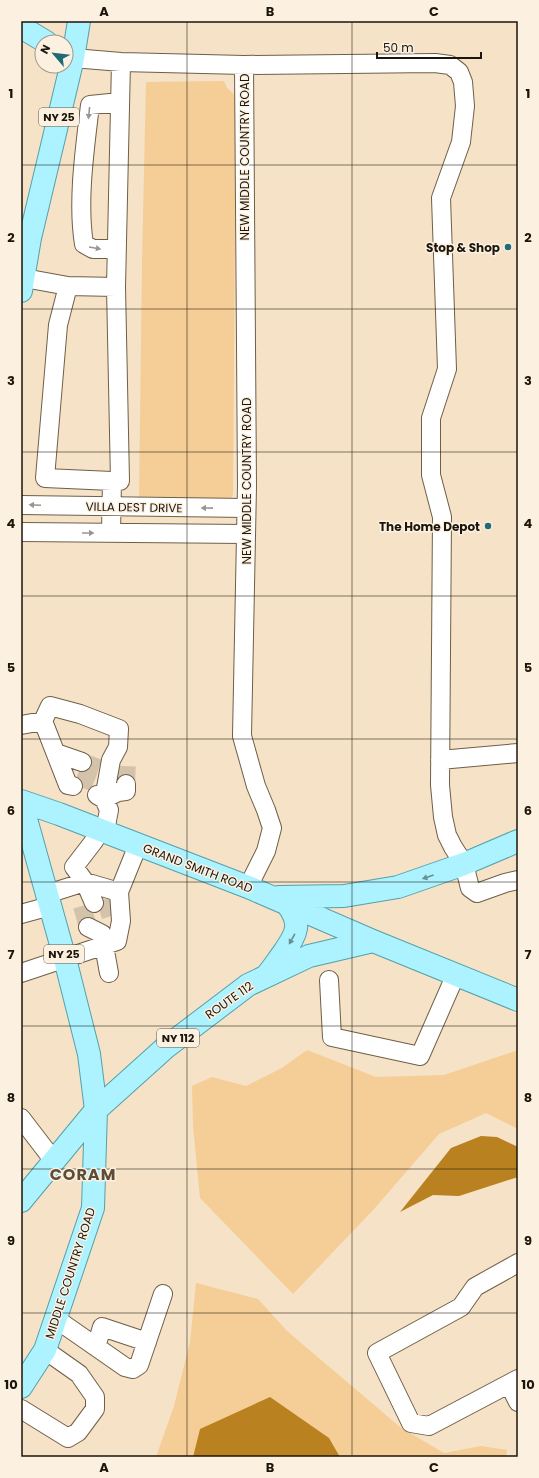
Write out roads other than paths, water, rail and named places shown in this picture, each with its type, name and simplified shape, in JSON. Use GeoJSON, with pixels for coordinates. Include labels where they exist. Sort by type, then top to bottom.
{"type":"FeatureCollection","features":[{"type":"Feature","properties":{"kind":"main road","name":"NY 25"},"geometry":{"type":"LineString","coordinates":[[74,38],[79,21]]}},
{"type":"Feature","properties":{"kind":"main road"},"geometry":{"type":"LineString","coordinates":[[21,27],[34,35]]}},
{"type":"Feature","properties":{"kind":"main road","name":"NY 25"},"geometry":{"type":"LineString","coordinates":[[22,284],[30,238],[65,74]]}},
{"type":"Feature","properties":{"kind":"main road","name":"GRAND SMITH ROAD"},"geometry":{"type":"LineString","coordinates":[[21,801],[248,887],[373,941]]}},
{"type":"Feature","properties":{"kind":"main road","name":"MIDDLE COUNTRY ROAD"},"geometry":{"type":"LineString","coordinates":[[21,801],[65,959],[89,1054],[96,1110],[93,1208],[45,1350],[21,1386]]}},
{"type":"Feature","properties":{"kind":"main road"},"geometry":{"type":"LineString","coordinates":[[279,900],[344,896],[398,887],[464,864],[518,841]]}},
{"type":"Feature","properties":{"kind":"main road"},"geometry":{"type":"LineString","coordinates":[[266,976],[294,939],[296,929],[294,913],[279,900]]}},
{"type":"Feature","properties":{"kind":"main road"},"geometry":{"type":"LineString","coordinates":[[373,941],[518,1000]]}},
{"type":"Feature","properties":{"kind":"main road","name":"ROUTE 112"},"geometry":{"type":"LineString","coordinates":[[21,1201],[96,1110],[165,1048],[248,985],[309,956],[373,941]]}},
{"type":"Feature","properties":{"kind":"street"},"geometry":{"type":"LineString","coordinates":[[74,57],[121,62],[244,65],[435,63],[450,65],[459,72],[463,82],[465,106],[462,142],[441,198],[447,369],[431,418],[431,475],[442,517],[440,760],[443,817],[447,835],[464,864],[470,888],[477,893],[518,880]]}},
{"type":"Feature","properties":{"kind":"street"},"geometry":{"type":"LineString","coordinates":[[68,286],[58,325],[45,478],[120,481],[116,287],[121,62]]}},
{"type":"Feature","properties":{"kind":"street","name":"NEW MIDDLE COUNTRY ROAD"},"geometry":{"type":"LineString","coordinates":[[244,65],[246,534],[242,736],[256,786],[272,828],[266,851],[248,887]]}},
{"type":"Feature","properties":{"kind":"street"},"geometry":{"type":"LineString","coordinates":[[117,249],[92,249],[84,244],[81,228],[83,162],[90,105],[120,102]]}},
{"type":"Feature","properties":{"kind":"street"},"geometry":{"type":"LineString","coordinates":[[22,284],[116,287]]}},
{"type":"Feature","properties":{"kind":"street"},"geometry":{"type":"LineString","coordinates":[[111,533],[112,481]]}},
{"type":"Feature","properties":{"kind":"street","name":"VILLA DEST DRIVE"},"geometry":{"type":"LineString","coordinates":[[21,505],[246,508]]}},
{"type":"Feature","properties":{"kind":"street"},"geometry":{"type":"LineString","coordinates":[[58,532],[59,506]]}},
{"type":"Feature","properties":{"kind":"street"},"geometry":{"type":"LineString","coordinates":[[21,532],[246,534]]}},
{"type":"Feature","properties":{"kind":"street"},"geometry":{"type":"LineString","coordinates":[[74,774],[56,753],[43,721],[50,706],[80,714],[119,729],[121,756],[111,760],[109,810],[102,831],[74,867],[96,896],[120,921],[117,941],[101,930]]}},
{"type":"Feature","properties":{"kind":"street"},"geometry":{"type":"LineString","coordinates":[[21,725],[43,721]]}},
{"type":"Feature","properties":{"kind":"street"},"geometry":{"type":"LineString","coordinates":[[440,760],[518,752]]}},
{"type":"Feature","properties":{"kind":"street"},"geometry":{"type":"LineString","coordinates":[[21,914],[49,900],[96,896],[138,845]]}},
{"type":"Feature","properties":{"kind":"street"},"geometry":{"type":"LineString","coordinates":[[21,973],[65,959],[101,930]]}},
{"type":"Feature","properties":{"kind":"street"},"geometry":{"type":"LineString","coordinates":[[101,930],[109,973]]}},
{"type":"Feature","properties":{"kind":"street"},"geometry":{"type":"LineString","coordinates":[[329,980],[332,1037],[420,1056],[456,974]]}},
{"type":"Feature","properties":{"kind":"street"},"geometry":{"type":"LineString","coordinates":[[21,1118],[54,1160]]}},
{"type":"Feature","properties":{"kind":"street"},"geometry":{"type":"LineString","coordinates":[[518,1263],[475,1287],[462,1307],[377,1353],[411,1423],[429,1426],[514,1381],[518,1402]]}},
{"type":"Feature","properties":{"kind":"street"},"geometry":{"type":"LineString","coordinates":[[56,1319],[126,1367],[133,1369],[139,1365],[164,1294]]}},
{"type":"Feature","properties":{"kind":"street"},"geometry":{"type":"LineString","coordinates":[[96,1347],[102,1327],[147,1342]]}},
{"type":"Feature","properties":{"kind":"street"},"geometry":{"type":"LineString","coordinates":[[21,1409],[68,1438],[78,1432],[95,1409],[95,1397],[79,1374],[45,1350]]}},
{"type":"Feature","properties":{"kind":"tunnel"},"geometry":{"type":"LineString","coordinates":[[126,784],[127,761]]}},
{"type":"Feature","properties":{"kind":"tunnel"},"geometry":{"type":"LineString","coordinates":[[82,762],[109,772]]}},
{"type":"Feature","properties":{"kind":"tunnel"},"geometry":{"type":"LineString","coordinates":[[77,776],[97,784]]}},
{"type":"Feature","properties":{"kind":"tunnel"},"geometry":{"type":"LineString","coordinates":[[105,899],[112,920]]}},
{"type":"Feature","properties":{"kind":"tunnel"},"geometry":{"type":"LineString","coordinates":[[82,906],[88,927]]}},
{"type":"Feature","properties":{"kind":"place","name":"Stop & Shop"},"geometry":{"type":"Point","coordinates":[508,247]}},
{"type":"Feature","properties":{"kind":"place","name":"The Home Depot"},"geometry":{"type":"Point","coordinates":[488,526]}},
{"type":"Feature","properties":{"kind":"district","name":"CORAM"},"geometry":{"type":"Point","coordinates":[83,1174]}}]}
